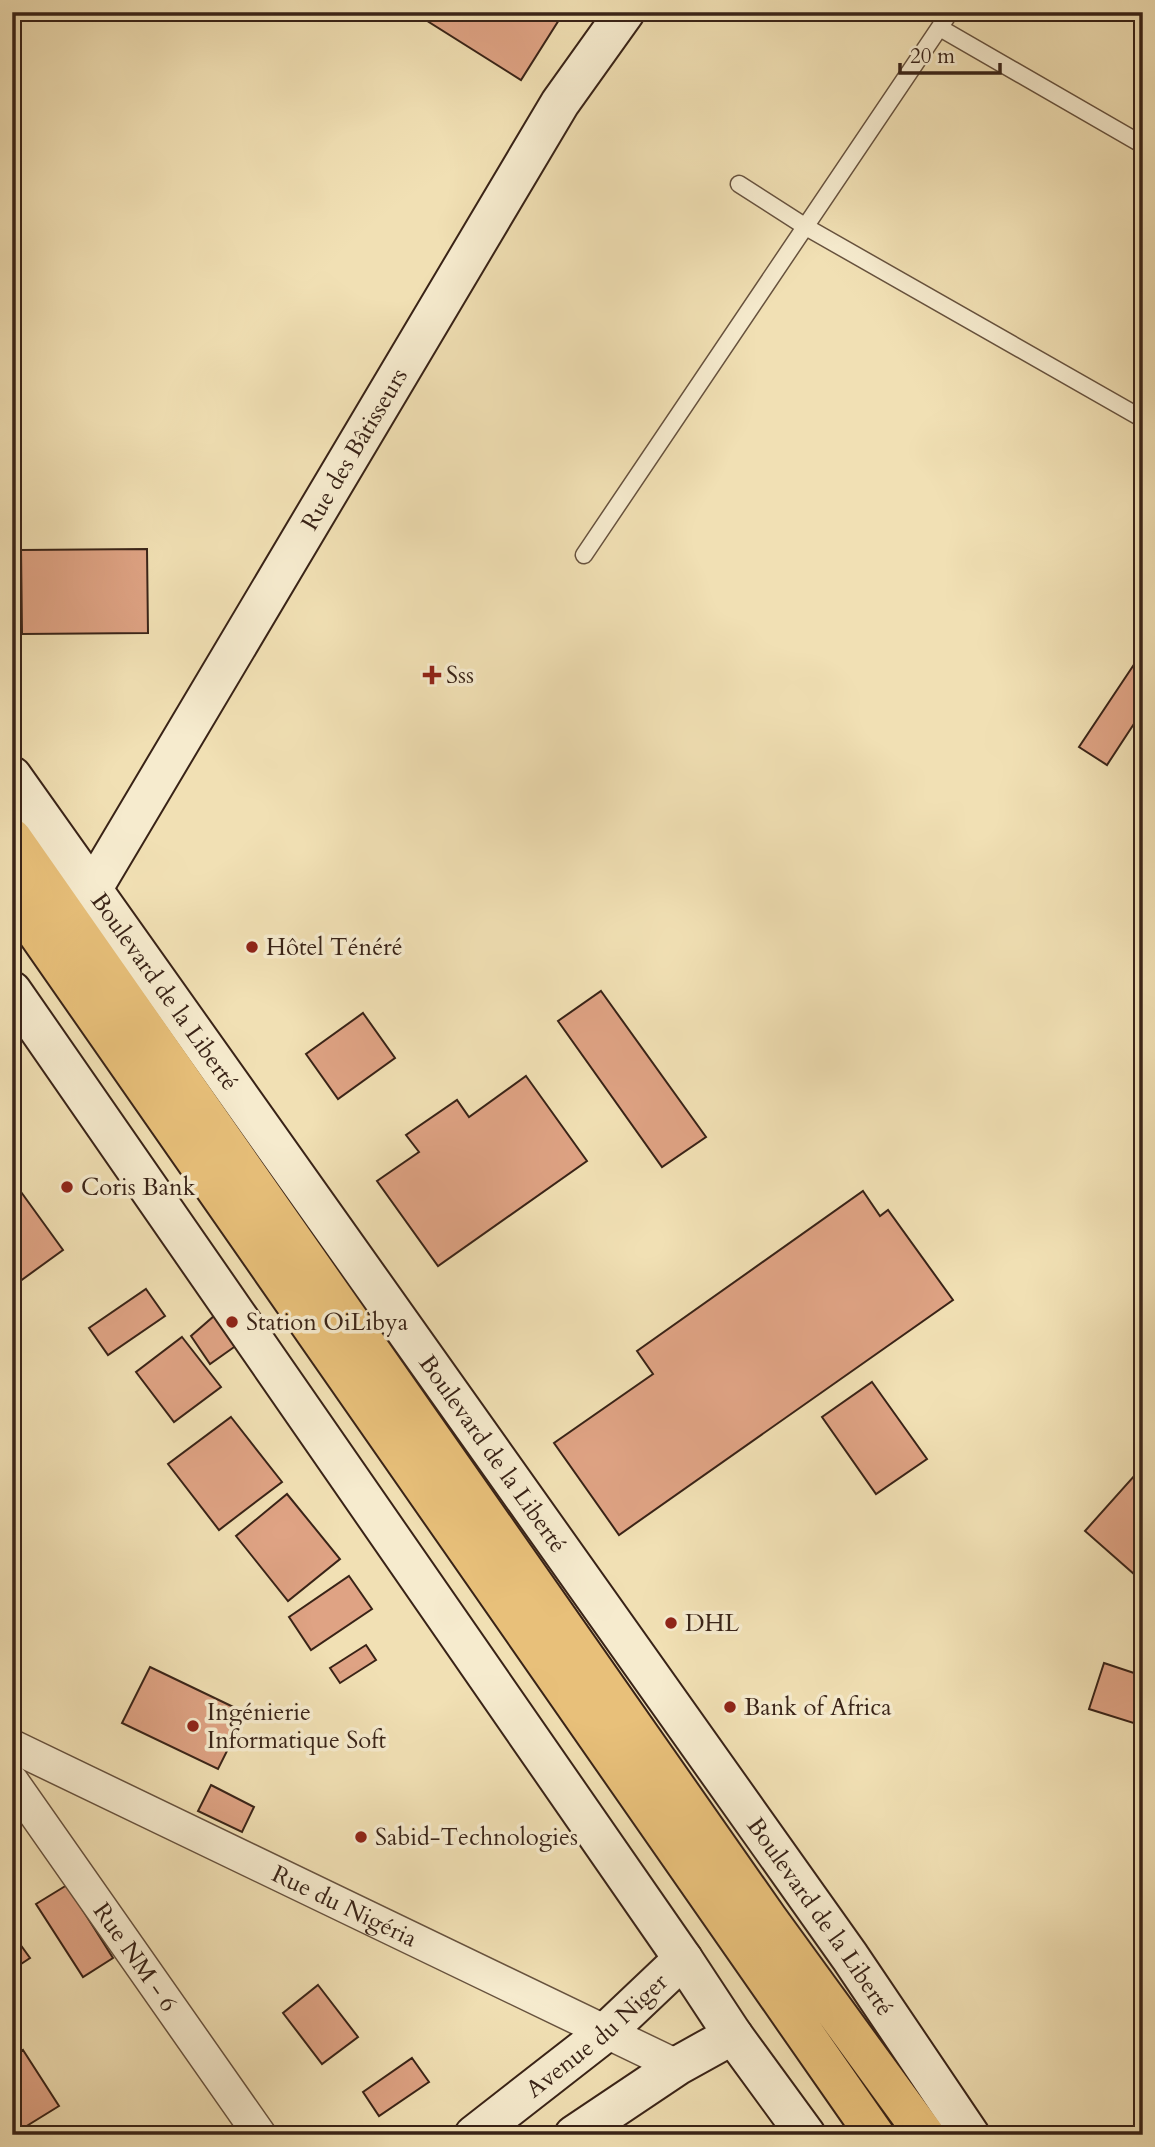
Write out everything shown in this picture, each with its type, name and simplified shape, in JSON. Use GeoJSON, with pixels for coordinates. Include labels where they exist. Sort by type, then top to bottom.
{"type":"FeatureCollection","features":[{"type":"Feature","properties":{"kind":"highway","name":"Boulevard de la Liberté"},"geometry":{"type":"LineString","coordinates":[[12,838],[768,1919],[925,2135]]}},
{"type":"Feature","properties":{"kind":"highway"},"geometry":{"type":"LineString","coordinates":[[12,897],[875,2135]]}},
{"type":"Feature","properties":{"kind":"main road","name":"Rue des Bâtisseurs"},"geometry":{"type":"LineString","coordinates":[[92,890],[560,103],[625,12]]}},
{"type":"Feature","properties":{"kind":"main road","name":"Boulevard de la Liberté"},"geometry":{"type":"LineString","coordinates":[[12,776],[850,1957],[970,2135]]}},
{"type":"Feature","properties":{"kind":"main road"},"geometry":{"type":"LineString","coordinates":[[12,991],[733,2035],[806,2135]]}},
{"type":"Feature","properties":{"kind":"main road","name":"Avenue du Niger"},"geometry":{"type":"LineString","coordinates":[[474,2135],[606,2032],[683,1959]]}},
{"type":"Feature","properties":{"kind":"main road"},"geometry":{"type":"LineString","coordinates":[[574,2135],[677,2066],[733,2035]]}},
{"type":"Feature","properties":{"kind":"street","name":"Rue du Nigéria"},"geometry":{"type":"LineString","coordinates":[[12,1746],[677,2066]]}},
{"type":"Feature","properties":{"kind":"street","name":"Rue NM - 6"},"geometry":{"type":"LineString","coordinates":[[12,1781],[260,2135]]}},
{"type":"Feature","properties":{"kind":"lane"},"geometry":{"type":"LineString","coordinates":[[584,555],[950,12]]}},
{"type":"Feature","properties":{"kind":"lane"},"geometry":{"type":"LineString","coordinates":[[940,28],[1143,145]]}},
{"type":"Feature","properties":{"kind":"lane"},"geometry":{"type":"LineString","coordinates":[[739,184],[806,227],[1143,419]]}},
{"type":"Feature","properties":{"kind":"building"},"geometry":{"type":"Polygon","coordinates":[[[413,12],[564,12],[521,80],[413,12]]]}},
{"type":"Feature","properties":{"kind":"building"},"geometry":{"type":"Polygon","coordinates":[[[147,549],[148,633],[22,634],[21,550],[147,549]]]}},
{"type":"Feature","properties":{"kind":"building"},"geometry":{"type":"Polygon","coordinates":[[[1143,651],[1143,710],[1107,765],[1079,747],[1143,651]]]}},
{"type":"Feature","properties":{"kind":"building"},"geometry":{"type":"Polygon","coordinates":[[[601,991],[706,1137],[662,1167],[558,1021],[601,991]]]}},
{"type":"Feature","properties":{"kind":"building"},"geometry":{"type":"Polygon","coordinates":[[[363,1013],[395,1058],[338,1099],[306,1054],[363,1013]]]}},
{"type":"Feature","properties":{"kind":"building"},"geometry":{"type":"Polygon","coordinates":[[[526,1076],[587,1161],[438,1266],[377,1181],[419,1152],[406,1135],[457,1100],[469,1117],[526,1076]]]}},
{"type":"Feature","properties":{"kind":"building"},"geometry":{"type":"Polygon","coordinates":[[[16,1185],[63,1250],[12,1287],[12,1188],[16,1185]]]}},
{"type":"Feature","properties":{"kind":"building"},"geometry":{"type":"Polygon","coordinates":[[[863,1191],[880,1216],[888,1210],[953,1300],[619,1535],[554,1443],[653,1374],[637,1351],[863,1191]]]}},
{"type":"Feature","properties":{"kind":"building"},"geometry":{"type":"Polygon","coordinates":[[[146,1289],[165,1316],[108,1355],[89,1328],[146,1289]]]}},
{"type":"Feature","properties":{"kind":"building"},"geometry":{"type":"Polygon","coordinates":[[[222,1309],[237,1345],[210,1364],[191,1336],[222,1309]]]}},
{"type":"Feature","properties":{"kind":"building"},"geometry":{"type":"Polygon","coordinates":[[[182,1337],[221,1387],[174,1422],[136,1372],[182,1337]]]}},
{"type":"Feature","properties":{"kind":"building"},"geometry":{"type":"Polygon","coordinates":[[[872,1382],[927,1459],[876,1494],[822,1417],[872,1382]]]}},
{"type":"Feature","properties":{"kind":"building"},"geometry":{"type":"Polygon","coordinates":[[[231,1417],[282,1482],[219,1530],[168,1464],[231,1417]]]}},
{"type":"Feature","properties":{"kind":"building"},"geometry":{"type":"Polygon","coordinates":[[[1143,1466],[1143,1582],[1085,1531],[1143,1466]]]}},
{"type":"Feature","properties":{"kind":"building"},"geometry":{"type":"Polygon","coordinates":[[[287,1494],[340,1559],[288,1601],[236,1536],[287,1494]]]}},
{"type":"Feature","properties":{"kind":"building"},"geometry":{"type":"Polygon","coordinates":[[[349,1576],[372,1609],[311,1650],[289,1617],[349,1576]]]}},
{"type":"Feature","properties":{"kind":"building"},"geometry":{"type":"Polygon","coordinates":[[[366,1645],[376,1660],[340,1683],[330,1668],[366,1645]]]}},
{"type":"Feature","properties":{"kind":"building"},"geometry":{"type":"Polygon","coordinates":[[[1104,1663],[1143,1676],[1143,1726],[1089,1709],[1104,1663]]]}},
{"type":"Feature","properties":{"kind":"building"},"geometry":{"type":"Polygon","coordinates":[[[150,1667],[246,1713],[218,1769],[122,1723],[150,1667]]]}},
{"type":"Feature","properties":{"kind":"building"},"geometry":{"type":"Polygon","coordinates":[[[211,1785],[254,1807],[242,1832],[198,1811],[211,1785]]]}},
{"type":"Feature","properties":{"kind":"building"},"geometry":{"type":"Polygon","coordinates":[[[67,1885],[113,1958],[83,1977],[36,1904],[67,1885]]]}},
{"type":"Feature","properties":{"kind":"building"},"geometry":{"type":"Polygon","coordinates":[[[12,1933],[30,1958],[12,1970],[12,1933]]]}},
{"type":"Feature","properties":{"kind":"building"},"geometry":{"type":"Polygon","coordinates":[[[318,1985],[358,2037],[322,2064],[283,2013],[318,1985]]]}},
{"type":"Feature","properties":{"kind":"building"},"geometry":{"type":"Polygon","coordinates":[[[23,2050],[59,2106],[12,2135],[12,2057],[23,2050]]]}},
{"type":"Feature","properties":{"kind":"building"},"geometry":{"type":"Polygon","coordinates":[[[412,2058],[429,2082],[379,2116],[363,2092],[412,2058]]]}},
{"type":"Feature","properties":{"kind":"place","name":"Sss"},"geometry":{"type":"Point","coordinates":[432,675]}},
{"type":"Feature","properties":{"kind":"place","name":"Hôtel Ténéré"},"geometry":{"type":"Point","coordinates":[252,947]}},
{"type":"Feature","properties":{"kind":"place","name":"Coris Bank"},"geometry":{"type":"Point","coordinates":[67,1187]}},
{"type":"Feature","properties":{"kind":"place","name":"Station OiLibya"},"geometry":{"type":"Point","coordinates":[232,1322]}},
{"type":"Feature","properties":{"kind":"place","name":"DHL"},"geometry":{"type":"Point","coordinates":[671,1623]}},
{"type":"Feature","properties":{"kind":"place","name":"Bank of Africa"},"geometry":{"type":"Point","coordinates":[730,1707]}},
{"type":"Feature","properties":{"kind":"place","name":"Ingénierie Informatique Soft"},"geometry":{"type":"Point","coordinates":[193,1726]}},
{"type":"Feature","properties":{"kind":"place","name":"Sabid-Technologies"},"geometry":{"type":"Point","coordinates":[361,1837]}}]}
